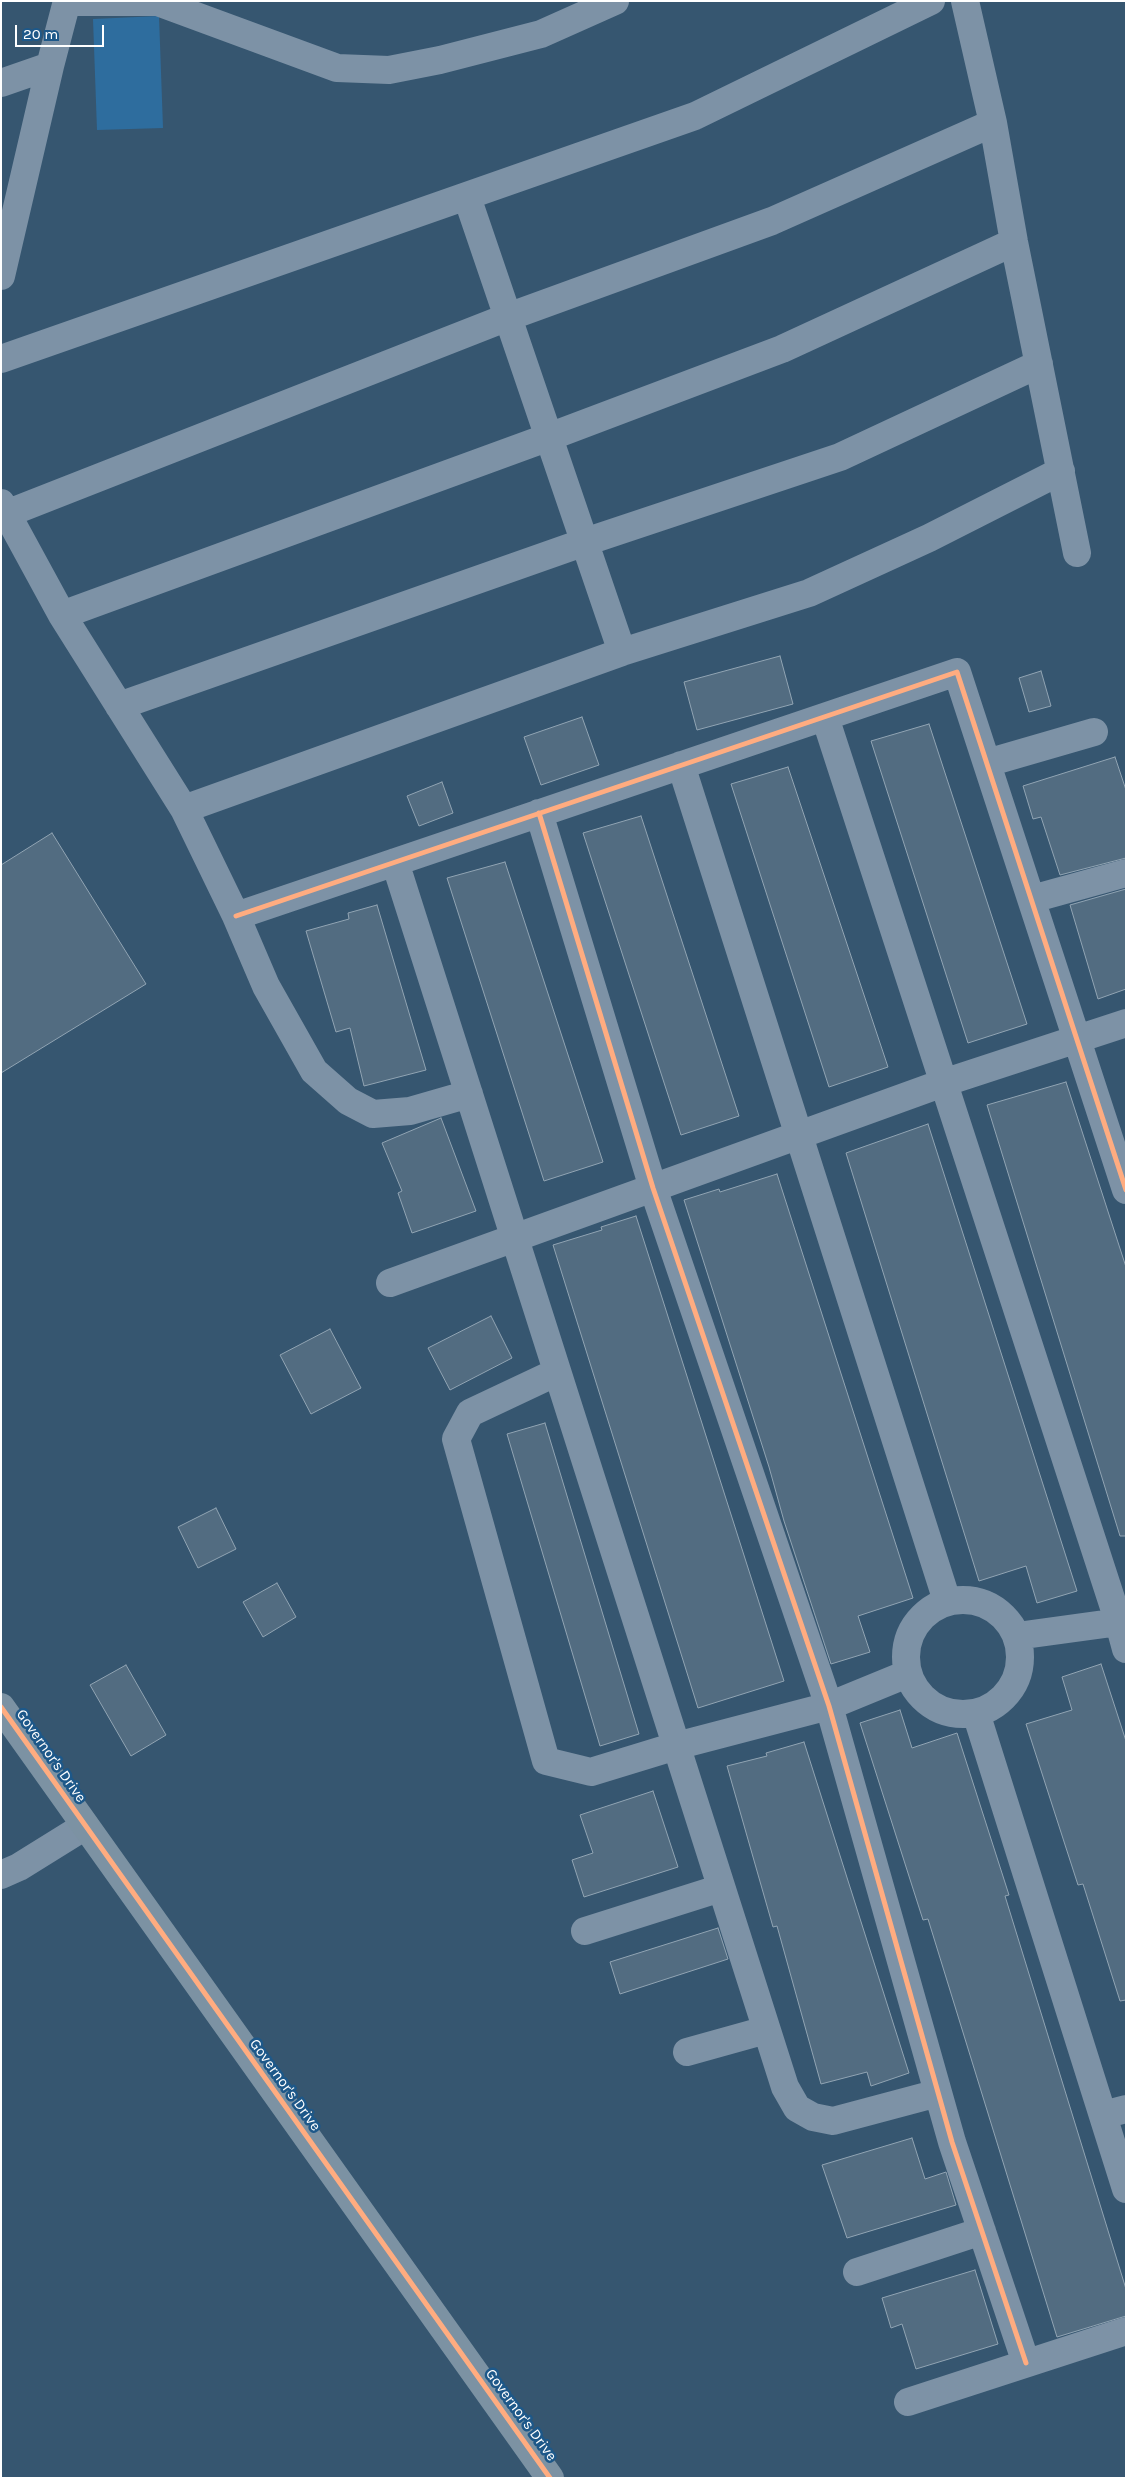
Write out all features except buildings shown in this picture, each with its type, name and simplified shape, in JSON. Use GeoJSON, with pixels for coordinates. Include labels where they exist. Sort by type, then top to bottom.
{"type":"FeatureCollection","features":[{"type":"Feature","properties":{"kind":"main road","name":"Governor's Drive"},"geometry":{"type":"LineString","coordinates":[[1,1707],[550,2478]]}},
{"type":"Feature","properties":{"kind":"street"},"geometry":{"type":"LineString","coordinates":[[1,276],[10,207],[67,2],[158,2],[336,68],[389,70],[440,60],[541,34],[615,1]]}},
{"type":"Feature","properties":{"kind":"street"},"geometry":{"type":"LineString","coordinates":[[1,359],[695,116],[931,1]]}},
{"type":"Feature","properties":{"kind":"street"},"geometry":{"type":"LineString","coordinates":[[965,1],[993,123],[1014,242],[1077,553]]}},
{"type":"Feature","properties":{"kind":"street"},"geometry":{"type":"LineString","coordinates":[[1,83],[50,66]]}},
{"type":"Feature","properties":{"kind":"street"},"geometry":{"type":"LineString","coordinates":[[469,1094],[410,1111],[373,1114],[348,1101],[314,1071],[266,986],[236,916],[184,810],[62,615],[4,508],[508,317],[772,221],[993,123]]}},
{"type":"Feature","properties":{"kind":"street"},"geometry":{"type":"LineString","coordinates":[[467,197],[622,652]]}},
{"type":"Feature","properties":{"kind":"street"},"geometry":{"type":"LineString","coordinates":[[62,615],[549,437],[782,349],[1014,242]]}},
{"type":"Feature","properties":{"kind":"street"},"geometry":{"type":"LineString","coordinates":[[119,706],[585,542],[840,457],[1039,364]]}},
{"type":"Feature","properties":{"kind":"street"},"geometry":{"type":"LineString","coordinates":[[184,810],[622,652],[809,593],[929,538],[1061,471]]}},
{"type":"Feature","properties":{"kind":"street"},"geometry":{"type":"LineString","coordinates":[[236,916],[957,672],[1078,1038],[1126,1190]]}},
{"type":"Feature","properties":{"kind":"street"},"geometry":{"type":"LineString","coordinates":[[825,717],[943,1083],[1123,1622],[1126,1649]]}},
{"type":"Feature","properties":{"kind":"street"},"geometry":{"type":"LineString","coordinates":[[987,763],[1094,732]]}},
{"type":"Feature","properties":{"kind":"street"},"geometry":{"type":"LineString","coordinates":[[680,765],[947,1601]]}},
{"type":"Feature","properties":{"kind":"street"},"geometry":{"type":"LineString","coordinates":[[539,813],[653,1188],[829,1706],[938,2093],[1026,2363]]}},
{"type":"Feature","properties":{"kind":"street"},"geometry":{"type":"LineString","coordinates":[[396,862],[784,2087],[797,2108],[813,2117],[833,2121],[938,2093]]}},
{"type":"Feature","properties":{"kind":"street"},"geometry":{"type":"LineString","coordinates":[[1032,899],[1126,873]]}},
{"type":"Feature","properties":{"kind":"street"},"geometry":{"type":"LineString","coordinates":[[390,1283],[943,1083],[1126,1023]]}},
{"type":"Feature","properties":{"kind":"street"},"geometry":{"type":"LineString","coordinates":[[557,1372],[470,1413],[456,1439],[546,1760],[591,1772],[676,1746],[829,1706],[907,1674]]}},
{"type":"Feature","properties":{"kind":"street"},"geometry":{"type":"LineString","coordinates":[[976,1600],[1001,1613],[1017,1636],[1020,1669],[1004,1698],[976,1713],[947,1712],[922,1698],[907,1674],[906,1644],[921,1617],[947,1601],[976,1600]]}},
{"type":"Feature","properties":{"kind":"street"},"geometry":{"type":"LineString","coordinates":[[1017,1636],[1123,1622]]}},
{"type":"Feature","properties":{"kind":"street"},"geometry":{"type":"LineString","coordinates":[[976,1713],[1114,2112],[1126,2189]]}},
{"type":"Feature","properties":{"kind":"street"},"geometry":{"type":"LineString","coordinates":[[1,1875],[19,1867],[84,1826]]}},
{"type":"Feature","properties":{"kind":"street"},"geometry":{"type":"LineString","coordinates":[[585,1931],[721,1888]]}},
{"type":"Feature","properties":{"kind":"street"},"geometry":{"type":"LineString","coordinates":[[687,2052],[766,2030]]}},
{"type":"Feature","properties":{"kind":"street"},"geometry":{"type":"LineString","coordinates":[[857,2272],[982,2231]]}},
{"type":"Feature","properties":{"kind":"street"},"geometry":{"type":"LineString","coordinates":[[908,2402],[1126,2332]]}},
{"type":"Feature","properties":{"kind":"shaded area"},"geometry":{"type":"Polygon","coordinates":[[[159,16],[163,128],[97,130],[93,19],[159,16]]]}},
{"type":"Feature","properties":{"kind":"cycle path"},"geometry":{"type":"LineString","coordinates":[[236,916],[957,672],[1126,1190]]}},
{"type":"Feature","properties":{"kind":"cycle path"},"geometry":{"type":"LineString","coordinates":[[539,813],[653,1188],[829,1706],[952,2142],[1026,2363]]}},
{"type":"Feature","properties":{"kind":"cycle path"},"geometry":{"type":"LineString","coordinates":[[1,1707],[550,2478]]}}]}
